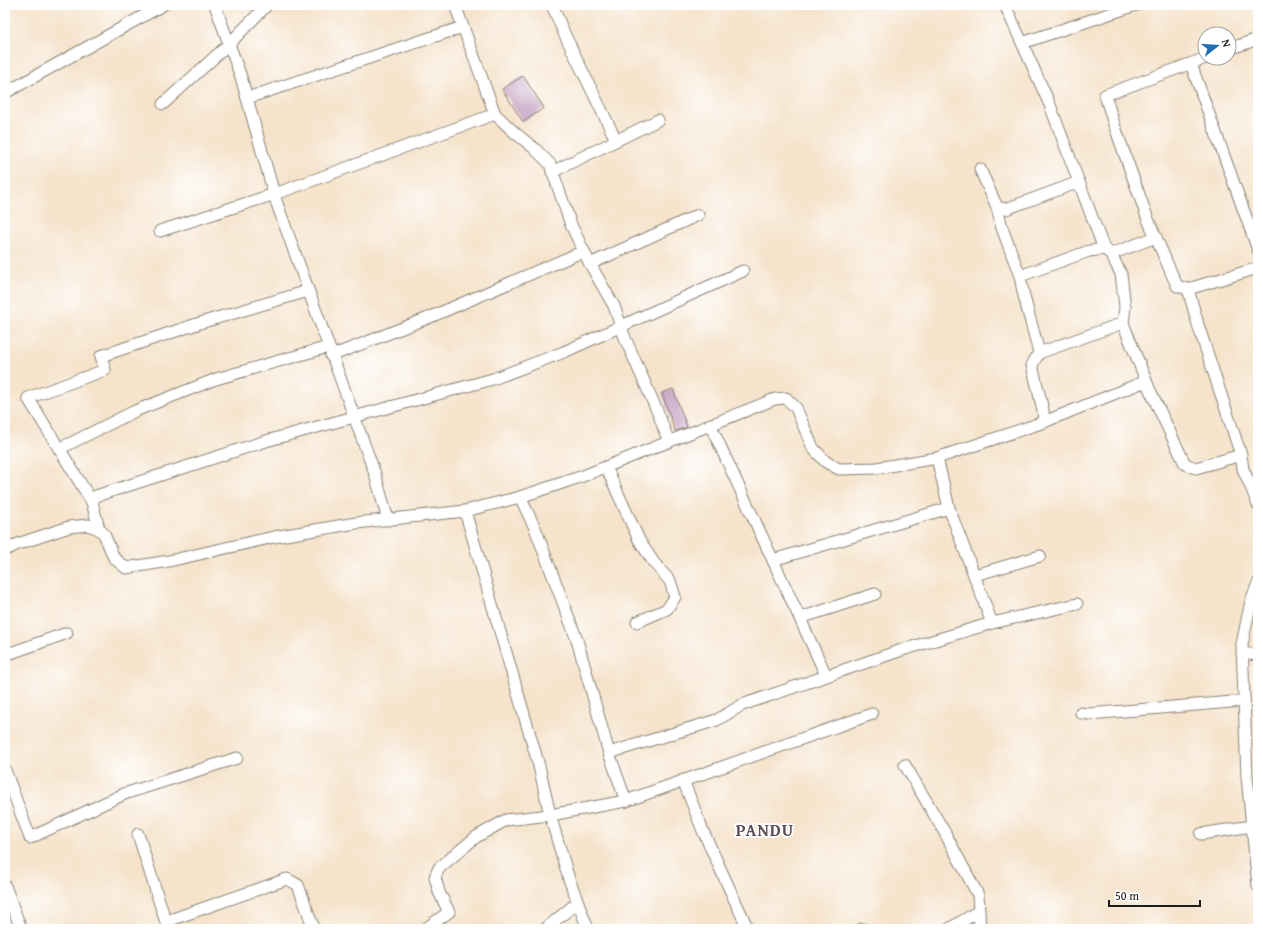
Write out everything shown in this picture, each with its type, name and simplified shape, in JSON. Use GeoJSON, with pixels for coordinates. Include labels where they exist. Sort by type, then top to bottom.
{"type":"FeatureCollection","features":[{"type":"Feature","properties":{"kind":"street"},"geometry":{"type":"LineString","coordinates":[[5,93],[163,5]]}},
{"type":"Feature","properties":{"kind":"street"},"geometry":{"type":"LineString","coordinates":[[215,5],[247,98],[274,194],[375,474],[388,520]]}},
{"type":"Feature","properties":{"kind":"street"},"geometry":{"type":"LineString","coordinates":[[163,104],[229,44],[267,5]]}},
{"type":"Feature","properties":{"kind":"street"},"geometry":{"type":"LineString","coordinates":[[454,5],[495,114],[550,164],[571,225],[590,264],[614,306],[621,327],[669,442]]}},
{"type":"Feature","properties":{"kind":"street"},"geometry":{"type":"LineString","coordinates":[[552,5],[616,140]]}},
{"type":"Feature","properties":{"kind":"street"},"geometry":{"type":"LineString","coordinates":[[1006,5],[1050,105],[1078,182],[1108,251],[1121,274],[1125,307],[1123,323],[1146,381],[1185,464],[1196,468],[1241,455]]}},
{"type":"Feature","properties":{"kind":"street"},"geometry":{"type":"LineString","coordinates":[[1022,43],[1136,5]]}},
{"type":"Feature","properties":{"kind":"street"},"geometry":{"type":"LineString","coordinates":[[247,98],[463,27]]}},
{"type":"Feature","properties":{"kind":"street"},"geometry":{"type":"LineString","coordinates":[[1237,46],[1258,39]]}},
{"type":"Feature","properties":{"kind":"street"},"geometry":{"type":"LineString","coordinates":[[1197,61],[1105,95],[1142,202],[1177,286],[1188,289],[1258,268]]}},
{"type":"Feature","properties":{"kind":"street"},"geometry":{"type":"LineString","coordinates":[[1190,64],[1258,250]]}},
{"type":"Feature","properties":{"kind":"street"},"geometry":{"type":"LineString","coordinates":[[160,231],[274,194],[495,114]]}},
{"type":"Feature","properties":{"kind":"street"},"geometry":{"type":"LineString","coordinates":[[552,172],[658,120]]}},
{"type":"Feature","properties":{"kind":"street"},"geometry":{"type":"LineString","coordinates":[[980,169],[997,207],[1002,228],[1020,276],[1039,353]]}},
{"type":"Feature","properties":{"kind":"street"},"geometry":{"type":"LineString","coordinates":[[997,207],[1006,209],[1078,182]]}},
{"type":"Feature","properties":{"kind":"street"},"geometry":{"type":"LineString","coordinates":[[590,264],[698,215]]}},
{"type":"Feature","properties":{"kind":"street"},"geometry":{"type":"LineString","coordinates":[[1020,276],[1089,251],[1108,251],[1156,237]]}},
{"type":"Feature","properties":{"kind":"street"},"geometry":{"type":"LineString","coordinates":[[59,449],[135,411],[216,379],[330,352],[428,318],[584,251]]}},
{"type":"Feature","properties":{"kind":"street"},"geometry":{"type":"LineString","coordinates":[[92,502],[96,496],[266,441],[493,378],[564,352],[743,271]]}},
{"type":"Feature","properties":{"kind":"street"},"geometry":{"type":"LineString","coordinates":[[1188,289],[1241,455],[1242,469],[1252,487],[1258,505]]}},
{"type":"Feature","properties":{"kind":"street"},"geometry":{"type":"LineString","coordinates":[[99,529],[92,502],[28,398],[105,370],[101,356],[308,291]]}},
{"type":"Feature","properties":{"kind":"street"},"geometry":{"type":"LineString","coordinates":[[1044,422],[1040,396],[1032,365],[1039,353],[1123,323]]}},
{"type":"Feature","properties":{"kind":"street"},"geometry":{"type":"LineString","coordinates":[[6,546],[69,527],[88,525],[99,529],[104,534],[114,558],[126,568],[169,561],[274,537],[356,523],[465,510],[520,497],[606,468],[775,398],[786,398],[796,408],[813,448],[826,462],[839,469],[877,468],[937,458],[1044,422],[1146,381]]}},
{"type":"Feature","properties":{"kind":"street"},"geometry":{"type":"LineString","coordinates":[[710,424],[826,675]]}},
{"type":"Feature","properties":{"kind":"street"},"geometry":{"type":"LineString","coordinates":[[937,458],[949,508],[992,623]]}},
{"type":"Feature","properties":{"kind":"street"},"geometry":{"type":"LineString","coordinates":[[606,468],[639,540],[654,563],[670,581],[675,597],[667,609],[637,622]]}},
{"type":"Feature","properties":{"kind":"street"},"geometry":{"type":"LineString","coordinates":[[520,497],[535,528],[577,640],[609,753],[626,801]]}},
{"type":"Feature","properties":{"kind":"street"},"geometry":{"type":"LineString","coordinates":[[773,560],[949,508]]}},
{"type":"Feature","properties":{"kind":"street"},"geometry":{"type":"LineString","coordinates":[[465,510],[539,766],[550,815],[569,879],[588,929]]}},
{"type":"Feature","properties":{"kind":"street"},"geometry":{"type":"LineString","coordinates":[[975,575],[1040,556]]}},
{"type":"Feature","properties":{"kind":"street"},"geometry":{"type":"LineString","coordinates":[[1258,583],[1251,601],[1242,644],[1247,777],[1255,826],[1258,886]]}},
{"type":"Feature","properties":{"kind":"street"},"geometry":{"type":"LineString","coordinates":[[800,618],[875,594]]}},
{"type":"Feature","properties":{"kind":"street"},"geometry":{"type":"LineString","coordinates":[[609,753],[717,720],[742,705],[899,650],[992,623],[1077,604]]}},
{"type":"Feature","properties":{"kind":"street"},"geometry":{"type":"LineString","coordinates":[[5,655],[67,633]]}},
{"type":"Feature","properties":{"kind":"street"},"geometry":{"type":"LineString","coordinates":[[1242,653],[1258,655]]}},
{"type":"Feature","properties":{"kind":"street"},"geometry":{"type":"LineString","coordinates":[[1081,713],[1089,714],[1244,701]]}},
{"type":"Feature","properties":{"kind":"street"},"geometry":{"type":"LineString","coordinates":[[425,929],[449,912],[439,892],[435,877],[439,868],[476,837],[506,820],[550,815],[626,801],[872,714]]}},
{"type":"Feature","properties":{"kind":"street"},"geometry":{"type":"LineString","coordinates":[[5,770],[30,838],[124,794],[237,758]]}},
{"type":"Feature","properties":{"kind":"street"},"geometry":{"type":"LineString","coordinates":[[905,765],[946,832],[978,895],[980,929]]}},
{"type":"Feature","properties":{"kind":"street"},"geometry":{"type":"LineString","coordinates":[[683,780],[748,929]]}},
{"type":"Feature","properties":{"kind":"street"},"geometry":{"type":"LineString","coordinates":[[1201,834],[1255,826]]}},
{"type":"Feature","properties":{"kind":"street"},"geometry":{"type":"LineString","coordinates":[[138,834],[168,925],[287,879],[298,885],[314,929]]}},
{"type":"Feature","properties":{"kind":"street"},"geometry":{"type":"LineString","coordinates":[[5,886],[21,929]]}},
{"type":"Feature","properties":{"kind":"street"},"geometry":{"type":"LineString","coordinates":[[545,929],[578,902]]}},
{"type":"Feature","properties":{"kind":"street"},"geometry":{"type":"LineString","coordinates":[[949,929],[979,911]]}},
{"type":"Feature","properties":{"kind":"building"},"geometry":{"type":"Polygon","coordinates":[[[523,76],[544,108],[523,122],[502,89],[523,76]]]}},
{"type":"Feature","properties":{"kind":"building"},"geometry":{"type":"Polygon","coordinates":[[[673,389],[687,427],[675,431],[662,393],[673,389]]]}},
{"type":"Feature","properties":{"kind":"district","name":"PANDU"},"geometry":{"type":"Point","coordinates":[765,829]}}]}
